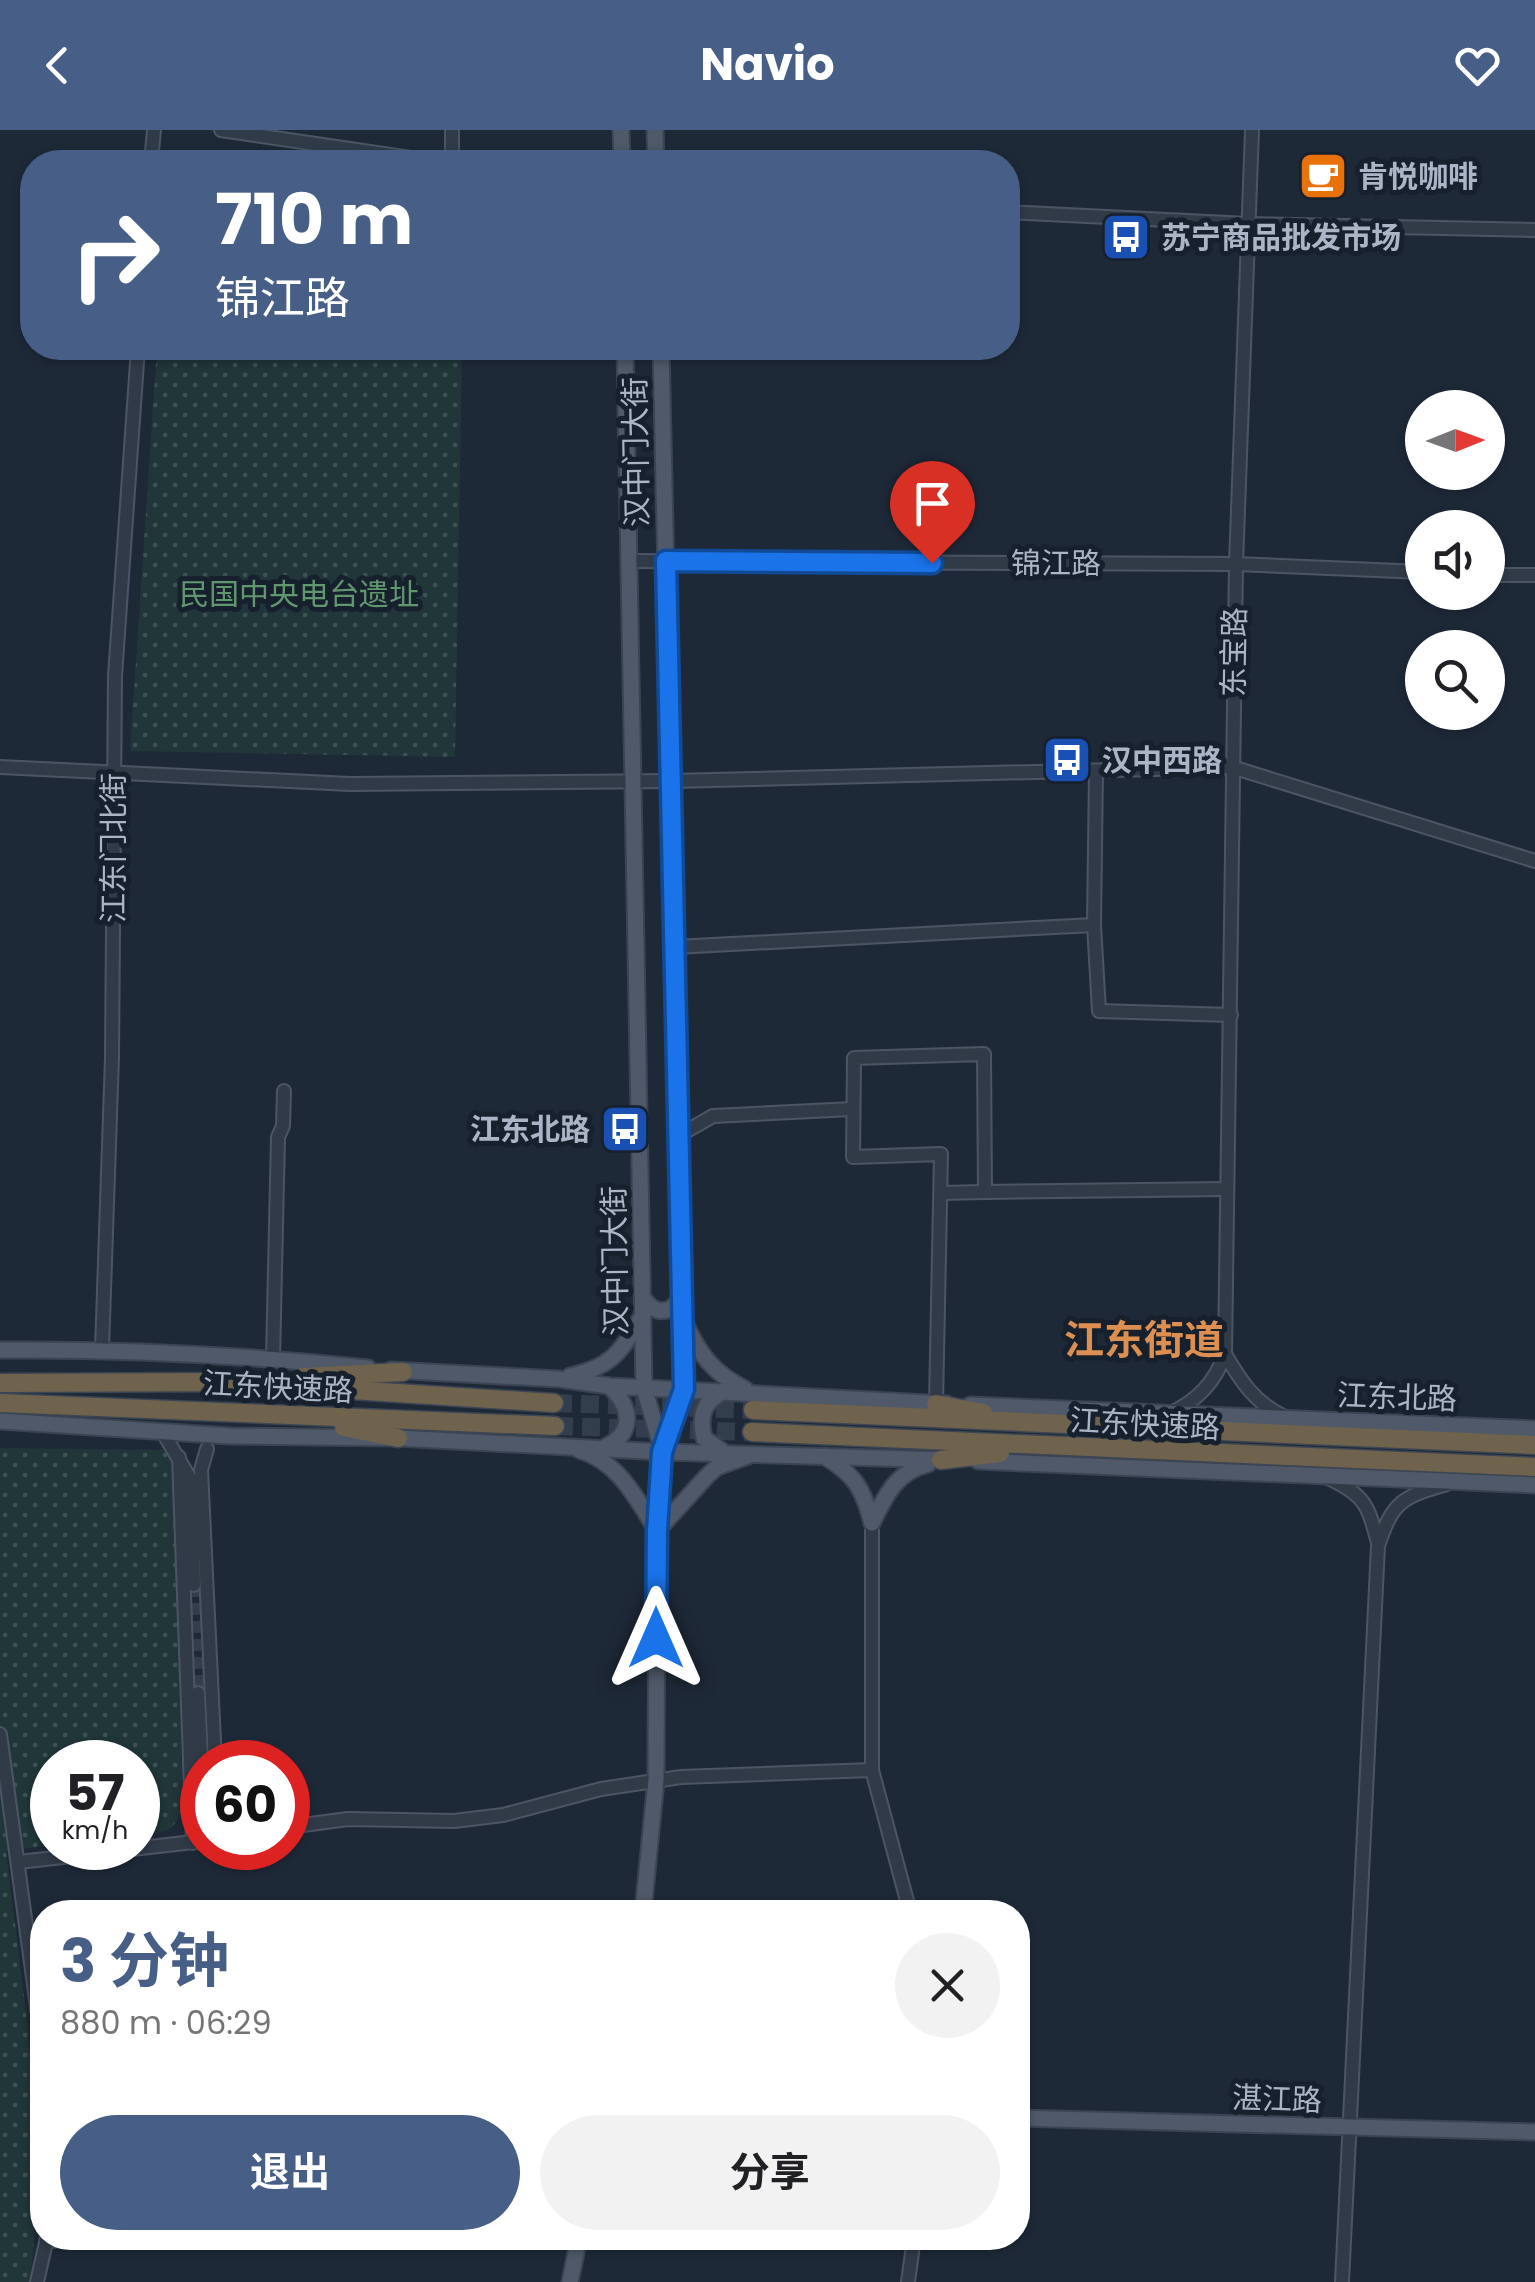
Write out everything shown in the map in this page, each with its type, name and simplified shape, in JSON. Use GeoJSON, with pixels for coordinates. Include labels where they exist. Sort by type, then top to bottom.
{"type":"FeatureCollection","features":[{"type":"Feature","properties":{"kind":"highway"},"geometry":{"type":"LineString","coordinates":[[228,1382],[403,1372]]}},
{"type":"Feature","properties":{"kind":"highway","name":"江东快速路"},"geometry":{"type":"LineString","coordinates":[[0,1382],[228,1382],[554,1402]]}},
{"type":"Feature","properties":{"kind":"highway","name":"江东快速路"},"geometry":{"type":"LineString","coordinates":[[753,1401],[1053,1426],[1535,1443]]}},
{"type":"Feature","properties":{"kind":"highway","name":"江东快速路"},"geometry":{"type":"LineString","coordinates":[[0,1403],[280,1415],[558,1435]]}},
{"type":"Feature","properties":{"kind":"highway"},"geometry":{"type":"LineString","coordinates":[[936,1404],[1053,1426]]}},
{"type":"Feature","properties":{"kind":"highway"},"geometry":{"type":"LineString","coordinates":[[280,1415],[398,1438]]}},
{"type":"Feature","properties":{"kind":"highway","name":"江东快速路"},"geometry":{"type":"LineString","coordinates":[[752,1432],[1535,1469]]}},
{"type":"Feature","properties":{"kind":"highway"},"geometry":{"type":"LineString","coordinates":[[942,1460],[1051,1447]]}},
{"type":"Feature","properties":{"kind":"main road","name":"汉中门大街"},"geometry":{"type":"LineString","coordinates":[[625,360],[644,1388],[662,1452]]}},
{"type":"Feature","properties":{"kind":"main road","name":"汉中门大街"},"geometry":{"type":"LineString","coordinates":[[644,1900],[656,1780],[657,1531],[662,1452],[684,1389],[661,360]]}},
{"type":"Feature","properties":{"kind":"main road"},"geometry":{"type":"LineString","coordinates":[[559,1379],[595,1371],[612,1360],[643,1306],[669,1311],[681,1298]]}},
{"type":"Feature","properties":{"kind":"main road"},"geometry":{"type":"LineString","coordinates":[[682,1316],[707,1363],[753,1401]]}},
{"type":"Feature","properties":{"kind":"main road","name":"江东北路"},"geometry":{"type":"LineString","coordinates":[[0,1350],[102,1349],[273,1358],[403,1372],[724,1391],[753,1401],[936,1404],[1535,1429]]}},
{"type":"Feature","properties":{"kind":"main road"},"geometry":{"type":"LineString","coordinates":[[604,1447],[622,1436],[628,1424],[625,1404],[610,1386]]}},
{"type":"Feature","properties":{"kind":"main road"},"geometry":{"type":"LineString","coordinates":[[723,1452],[704,1438],[702,1412],[712,1398],[724,1391]]}},
{"type":"Feature","properties":{"kind":"main road"},"geometry":{"type":"LineString","coordinates":[[0,1421],[230,1436],[558,1435],[604,1447],[662,1452],[757,1452],[1535,1485]]}},
{"type":"Feature","properties":{"kind":"main road"},"geometry":{"type":"LineString","coordinates":[[558,1435],[615,1470],[657,1531],[717,1468],[757,1452]]}},
{"type":"Feature","properties":{"kind":"main road"},"geometry":{"type":"LineString","coordinates":[[823,1456],[852,1474],[863,1492],[872,1523]]}},
{"type":"Feature","properties":{"kind":"main road"},"geometry":{"type":"LineString","coordinates":[[872,1523],[893,1484],[903,1474],[942,1460]]}},
{"type":"Feature","properties":{"kind":"main road","name":"湛江路"},"geometry":{"type":"LineString","coordinates":[[1030,2118],[1535,2132]]}},
{"type":"Feature","properties":{"kind":"main road"},"geometry":{"type":"LineString","coordinates":[[570,2282],[577,2250]]}},
{"type":"Feature","properties":{"kind":"street"},"geometry":{"type":"LineString","coordinates":[[222,130],[357,150]]}},
{"type":"Feature","properties":{"kind":"street","name":"东宝路"},"geometry":{"type":"LineString","coordinates":[[1225,1354],[1236,564],[1252,130]]}},
{"type":"Feature","properties":{"kind":"street"},"geometry":{"type":"LineString","coordinates":[[1020,213],[1248,224],[1535,230]]}},
{"type":"Feature","properties":{"kind":"street","name":"江东门北街"},"geometry":{"type":"LineString","coordinates":[[102,1349],[112,1057],[116,665],[137,360]]}},
{"type":"Feature","properties":{"kind":"street","name":"锦江路"},"geometry":{"type":"LineString","coordinates":[[630,561],[1236,564],[1405,571]]}},
{"type":"Feature","properties":{"kind":"street"},"geometry":{"type":"LineString","coordinates":[[1505,574],[1535,575]]}},
{"type":"Feature","properties":{"kind":"street"},"geometry":{"type":"LineString","coordinates":[[0,767],[350,784],[634,782],[1232,767],[1535,861]]}},
{"type":"Feature","properties":{"kind":"street"},"geometry":{"type":"LineString","coordinates":[[1096,771],[1094,924],[1099,1011],[1231,1014]]}},
{"type":"Feature","properties":{"kind":"street"},"geometry":{"type":"LineString","coordinates":[[675,947],[1094,924]]}},
{"type":"Feature","properties":{"kind":"street"},"geometry":{"type":"LineString","coordinates":[[936,1404],[942,1154],[853,1157],[854,1058],[984,1054],[985,1192]]}},
{"type":"Feature","properties":{"kind":"street"},"geometry":{"type":"LineString","coordinates":[[273,1358],[278,1138],[283,1126],[284,1092]]}},
{"type":"Feature","properties":{"kind":"street"},"geometry":{"type":"LineString","coordinates":[[678,1136],[714,1116],[852,1109]]}},
{"type":"Feature","properties":{"kind":"street"},"geometry":{"type":"LineString","coordinates":[[942,1193],[1227,1189]]}},
{"type":"Feature","properties":{"kind":"street"},"geometry":{"type":"LineString","coordinates":[[1169,1414],[1193,1402],[1218,1371],[1225,1354]]}},
{"type":"Feature","properties":{"kind":"street"},"geometry":{"type":"LineString","coordinates":[[1225,1354],[1247,1389],[1267,1408],[1293,1420]]}},
{"type":"Feature","properties":{"kind":"street"},"geometry":{"type":"LineString","coordinates":[[162,1432],[190,1480]]}},
{"type":"Feature","properties":{"kind":"street"},"geometry":{"type":"LineString","coordinates":[[207,1595],[196,1603],[188,1601],[190,1480],[206,1448],[230,1436]]}},
{"type":"Feature","properties":{"kind":"street"},"geometry":{"type":"LineString","coordinates":[[206,1448],[201,1470],[214,1740]]}},
{"type":"Feature","properties":{"kind":"street"},"geometry":{"type":"LineString","coordinates":[[179,1457],[189,1590],[186,1654],[198,1740]]}},
{"type":"Feature","properties":{"kind":"street"},"geometry":{"type":"LineString","coordinates":[[1328,1478],[1354,1490],[1364,1500],[1378,1546]]}},
{"type":"Feature","properties":{"kind":"street"},"geometry":{"type":"LineString","coordinates":[[1342,2282],[1378,1546],[1388,1516],[1398,1502],[1456,1482]]}},
{"type":"Feature","properties":{"kind":"street"},"geometry":{"type":"LineString","coordinates":[[872,1523],[872,1770],[907,1900]]}},
{"type":"Feature","properties":{"kind":"street"},"geometry":{"type":"LineString","coordinates":[[185,1625],[190,1615],[199,1614],[208,1626]]}},
{"type":"Feature","properties":{"kind":"street"},"geometry":{"type":"LineString","coordinates":[[186,1654],[198,1662],[209,1651]]}},
{"type":"Feature","properties":{"kind":"street"},"geometry":{"type":"LineString","coordinates":[[195,1740],[194,1676],[211,1682]]}},
{"type":"Feature","properties":{"kind":"street"},"geometry":{"type":"LineString","coordinates":[[0,1734],[30,1949]]}},
{"type":"Feature","properties":{"kind":"street"},"geometry":{"type":"LineString","coordinates":[[310,1824],[348,1818],[454,1821],[502,1816],[656,1780],[872,1770]]}},
{"type":"Feature","properties":{"kind":"street"},"geometry":{"type":"LineString","coordinates":[[19,1862],[180,1844]]}},
{"type":"Feature","properties":{"kind":"street"},"geometry":{"type":"LineString","coordinates":[[38,2282],[45,2250]]}},
{"type":"Feature","properties":{"kind":"street"},"geometry":{"type":"LineString","coordinates":[[908,2282],[912,2250]]}},
{"type":"Feature","properties":{"kind":"green space","name":"民国中央电台遗址"},"geometry":{"type":"Polygon","coordinates":[[[156,360],[462,360],[455,757],[130,751],[156,360]]]}},
{"type":"Feature","properties":{"kind":"green space"},"geometry":{"type":"Polygon","coordinates":[[[0,1448],[168,1450],[173,1463],[180,1816],[172,1827],[160,1832],[160,1740],[30,1740],[30,1848],[6,1851],[30,2055],[30,2282],[0,2282],[0,1448]]]}},
{"type":"Feature","properties":{"kind":"tunnel"},"geometry":{"type":"LineString","coordinates":[[554,1403],[753,1410]]}},
{"type":"Feature","properties":{"kind":"tunnel"},"geometry":{"type":"LineString","coordinates":[[555,1426],[752,1432]]}},
{"type":"Feature","properties":{"kind":"tunnel"},"geometry":{"type":"LineString","coordinates":[[194,1585],[198,1693]]}},
{"type":"Feature","properties":{"kind":"place","name":"肯悦咖啡"},"geometry":{"type":"Point","coordinates":[1323,176]}},
{"type":"Feature","properties":{"kind":"place","name":"苏宁商品批发市场"},"geometry":{"type":"Point","coordinates":[1126,237]}},
{"type":"Feature","properties":{"kind":"place","name":"汉中西路"},"geometry":{"type":"Point","coordinates":[1067,760]}},
{"type":"Feature","properties":{"kind":"place","name":"江东北路"},"geometry":{"type":"Point","coordinates":[625,1129]}},
{"type":"Feature","properties":{"kind":"district","name":"江东街道"},"geometry":{"type":"Point","coordinates":[1144,1340]}},
{"type":"Feature","properties":{"kind":"route"},"geometry":{"type":"LineString","coordinates":[[656,1638],[662,1452],[684,1389],[666,561],[932,563]]}}]}
